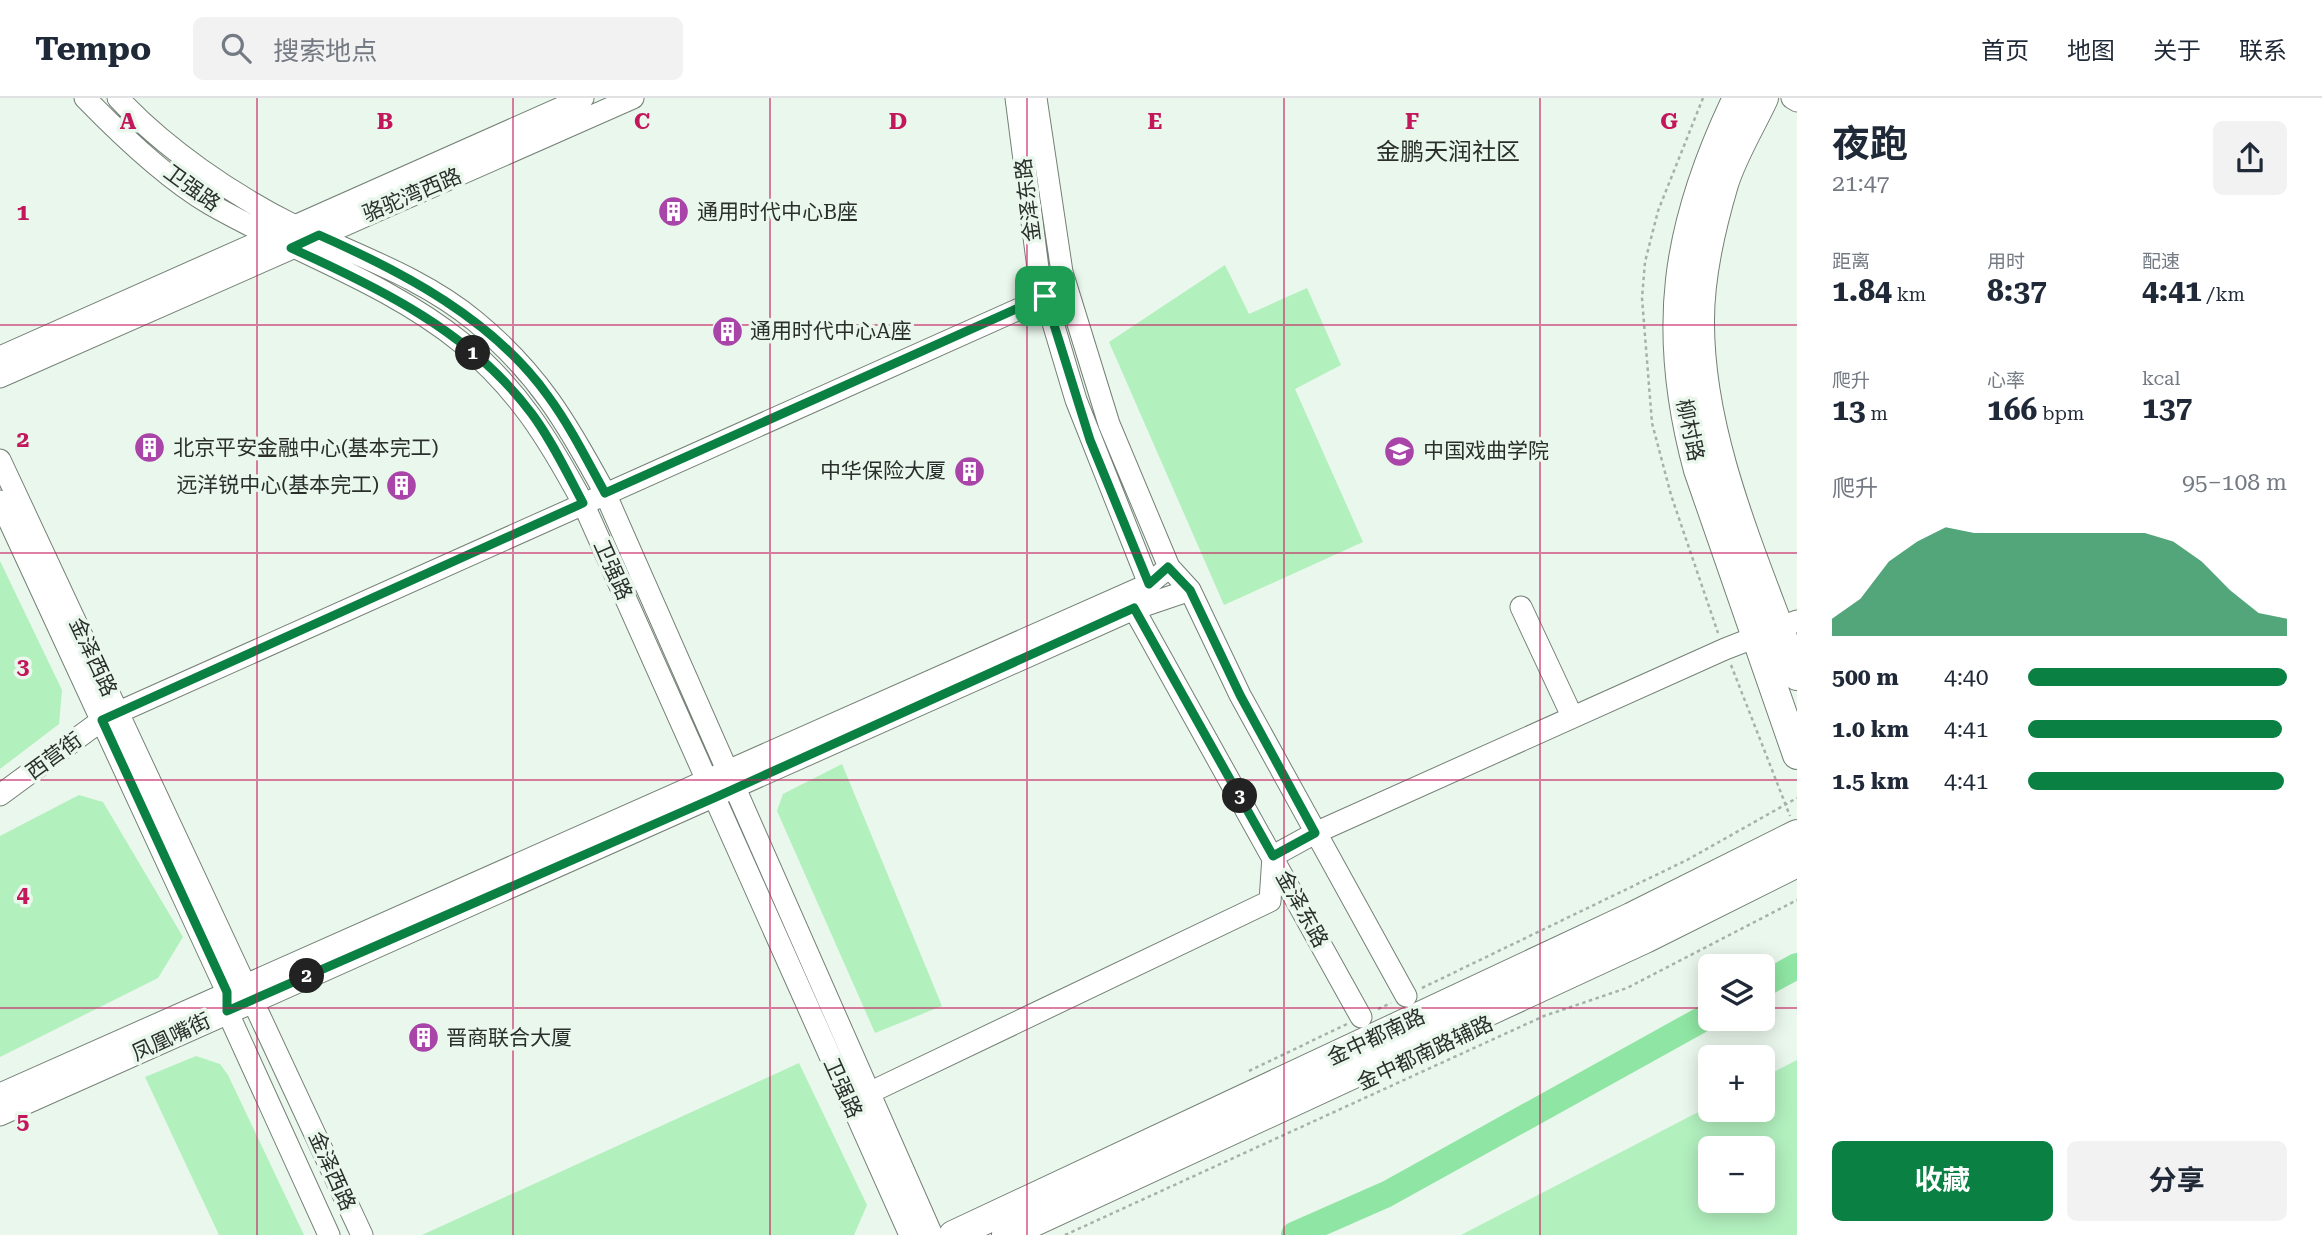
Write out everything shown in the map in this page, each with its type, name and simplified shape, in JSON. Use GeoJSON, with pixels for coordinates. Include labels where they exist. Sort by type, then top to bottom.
{"type":"FeatureCollection","features":[{"type":"Feature","properties":{"kind":"main road","name":"柳村路"},"geometry":{"type":"LineString","coordinates":[[1737,98],[1713,149],[1693,209],[1681,266],[1676,329],[1689,438],[1797,676]]}},
{"type":"Feature","properties":{"kind":"main road","name":"柳村路"},"geometry":{"type":"LineString","coordinates":[[1764,98],[1725,181],[1714,220],[1705,266],[1700,317],[1701,353],[1715,439],[1777,628],[1797,755]]}},
{"type":"Feature","properties":{"kind":"main road","name":"金中都南路"},"geometry":{"type":"LineString","coordinates":[[953,1235],[1631,917],[1797,834]]}},
{"type":"Feature","properties":{"kind":"main road","name":"金中都南路"},"geometry":{"type":"LineString","coordinates":[[1006,1235],[1645,939],[1797,863]]}},
{"type":"Feature","properties":{"kind":"street","name":"卫强路"},"geometry":{"type":"LineString","coordinates":[[85,98],[107,122],[207,203],[291,248],[380,289],[464,344],[532,414],[583,503],[909,1235]]}},
{"type":"Feature","properties":{"kind":"street","name":"卫强路"},"geometry":{"type":"LineString","coordinates":[[118,98],[225,186],[294,225],[370,257],[447,302],[502,345],[548,395],[605,493],[932,1235]]}},
{"type":"Feature","properties":{"kind":"street","name":"骆驼湾西路"},"geometry":{"type":"LineString","coordinates":[[0,357],[583,98]]}},
{"type":"Feature","properties":{"kind":"street","name":"骆驼湾西路"},"geometry":{"type":"LineString","coordinates":[[0,377],[633,98]]}},
{"type":"Feature","properties":{"kind":"street","name":"金泽东路"},"geometry":{"type":"LineString","coordinates":[[1016,98],[1034,252],[1045,296],[1090,440],[1149,584]]}},
{"type":"Feature","properties":{"kind":"street","name":"金泽东路"},"geometry":{"type":"LineString","coordinates":[[1036,98],[1050,205],[1066,288],[1109,424],[1168,567],[1190,590],[1240,695],[1406,996]]}},
{"type":"Feature","properties":{"kind":"street"},"geometry":{"type":"LineString","coordinates":[[1792,98],[1797,101]]}},
{"type":"Feature","properties":{"kind":"street","name":"西营街"},"geometry":{"type":"LineString","coordinates":[[0,795],[111,716],[1066,288]]}},
{"type":"Feature","properties":{"kind":"street","name":"金泽西路"},"geometry":{"type":"LineString","coordinates":[[0,460],[111,716],[238,997],[362,1235]]}},
{"type":"Feature","properties":{"kind":"street","name":"金泽西路"},"geometry":{"type":"LineString","coordinates":[[0,501],[111,716]]}},
{"type":"Feature","properties":{"kind":"street","name":"凤凰嘴街"},"geometry":{"type":"LineString","coordinates":[[0,1094],[238,997],[710,790],[1149,584],[1168,567]]}},
{"type":"Feature","properties":{"kind":"street"},"geometry":{"type":"LineString","coordinates":[[1134,608],[1149,584]]}},
{"type":"Feature","properties":{"kind":"street","name":"凤凰嘴街"},"geometry":{"type":"LineString","coordinates":[[732,780],[1134,608],[1190,590]]}},
{"type":"Feature","properties":{"kind":"street"},"geometry":{"type":"LineString","coordinates":[[1521,607],[1572,716]]}},
{"type":"Feature","properties":{"kind":"street","name":"金泽东路"},"geometry":{"type":"LineString","coordinates":[[1134,608],[1362,1017]]}},
{"type":"Feature","properties":{"kind":"street"},"geometry":{"type":"LineString","coordinates":[[871,1092],[1270,901],[1273,856],[1315,833],[1572,716],[1777,628]]}},
{"type":"Feature","properties":{"kind":"street","name":"凤凰嘴街"},"geometry":{"type":"LineString","coordinates":[[0,1115],[238,997]]}},
{"type":"Feature","properties":{"kind":"street","name":"金泽西路"},"geometry":{"type":"LineString","coordinates":[[238,997],[328,1235]]}},
{"type":"Feature","properties":{"kind":"path","name":"金中都南路辅路"},"geometry":{"type":"LineString","coordinates":[[1065,1235],[1544,1016],[1627,988],[1797,900]]}},
{"type":"Feature","properties":{"kind":"green space"},"geometry":{"type":"Polygon","coordinates":[[[1225,265],[1249,314],[1307,288],[1341,365],[1295,389],[1363,542],[1224,605],[1109,342],[1225,265]]]}},
{"type":"Feature","properties":{"kind":"green space"},"geometry":{"type":"Polygon","coordinates":[[[0,561],[62,690],[59,724],[0,769],[0,561]]]}},
{"type":"Feature","properties":{"kind":"green space"},"geometry":{"type":"Polygon","coordinates":[[[842,764],[942,1006],[875,1033],[777,811],[783,794],[842,764]]]}},
{"type":"Feature","properties":{"kind":"green space"},"geometry":{"type":"Polygon","coordinates":[[[79,795],[103,802],[183,937],[158,978],[0,1057],[0,836],[79,795]]]}},
{"type":"Feature","properties":{"kind":"green space"},"geometry":{"type":"Polygon","coordinates":[[[196,1056],[220,1064],[228,1075],[304,1235],[219,1235],[145,1077],[196,1056]]]}},
{"type":"Feature","properties":{"kind":"green space"},"geometry":{"type":"Polygon","coordinates":[[[1797,1060],[1797,1235],[1461,1235],[1698,1112],[1698,1122],[1775,1122],[1775,1071],[1797,1060]]]}},
{"type":"Feature","properties":{"kind":"green space"},"geometry":{"type":"Polygon","coordinates":[[[799,1063],[867,1205],[854,1235],[422,1235],[799,1063]]]}},
{"type":"Feature","properties":{"kind":"waterway"},"geometry":{"type":"LineString","coordinates":[[1775,978],[1797,966]]}},
{"type":"Feature","properties":{"kind":"waterway"},"geometry":{"type":"LineString","coordinates":[[1294,1235],[1387,1194],[1698,1022]]}},
{"type":"Feature","properties":{"kind":"place","name":"通用时代中心B座"},"geometry":{"type":"Point","coordinates":[674,212]}},
{"type":"Feature","properties":{"kind":"place","name":"通用时代中心A座"},"geometry":{"type":"Point","coordinates":[727,331]}},
{"type":"Feature","properties":{"kind":"place","name":"北京平安金融中心(基本完工)"},"geometry":{"type":"Point","coordinates":[150,448]}},
{"type":"Feature","properties":{"kind":"place","name":"中国戏曲学院"},"geometry":{"type":"Point","coordinates":[1400,451]}},
{"type":"Feature","properties":{"kind":"place","name":"中华保险大厦"},"geometry":{"type":"Point","coordinates":[969,471]}},
{"type":"Feature","properties":{"kind":"place","name":"远洋锐中心(基本完工)"},"geometry":{"type":"Point","coordinates":[402,485]}},
{"type":"Feature","properties":{"kind":"place","name":"晋商联合大厦"},"geometry":{"type":"Point","coordinates":[423,1038]}},
{"type":"Feature","properties":{"kind":"district","name":"金鹏天润社区"},"geometry":{"type":"Point","coordinates":[1448,152]}},
{"type":"Feature","properties":{"kind":"route"},"geometry":{"type":"LineString","coordinates":[[319,235],[370,257],[473,320],[533,376],[548,395],[565,420],[605,493],[1045,296],[1090,440],[1149,584],[1168,567],[1190,590],[1240,695],[1315,833],[1273,856],[1134,608],[714,798],[227,1011],[227,992],[102,720],[583,503],[532,414],[464,344],[380,289],[291,248],[319,235]]}}]}
